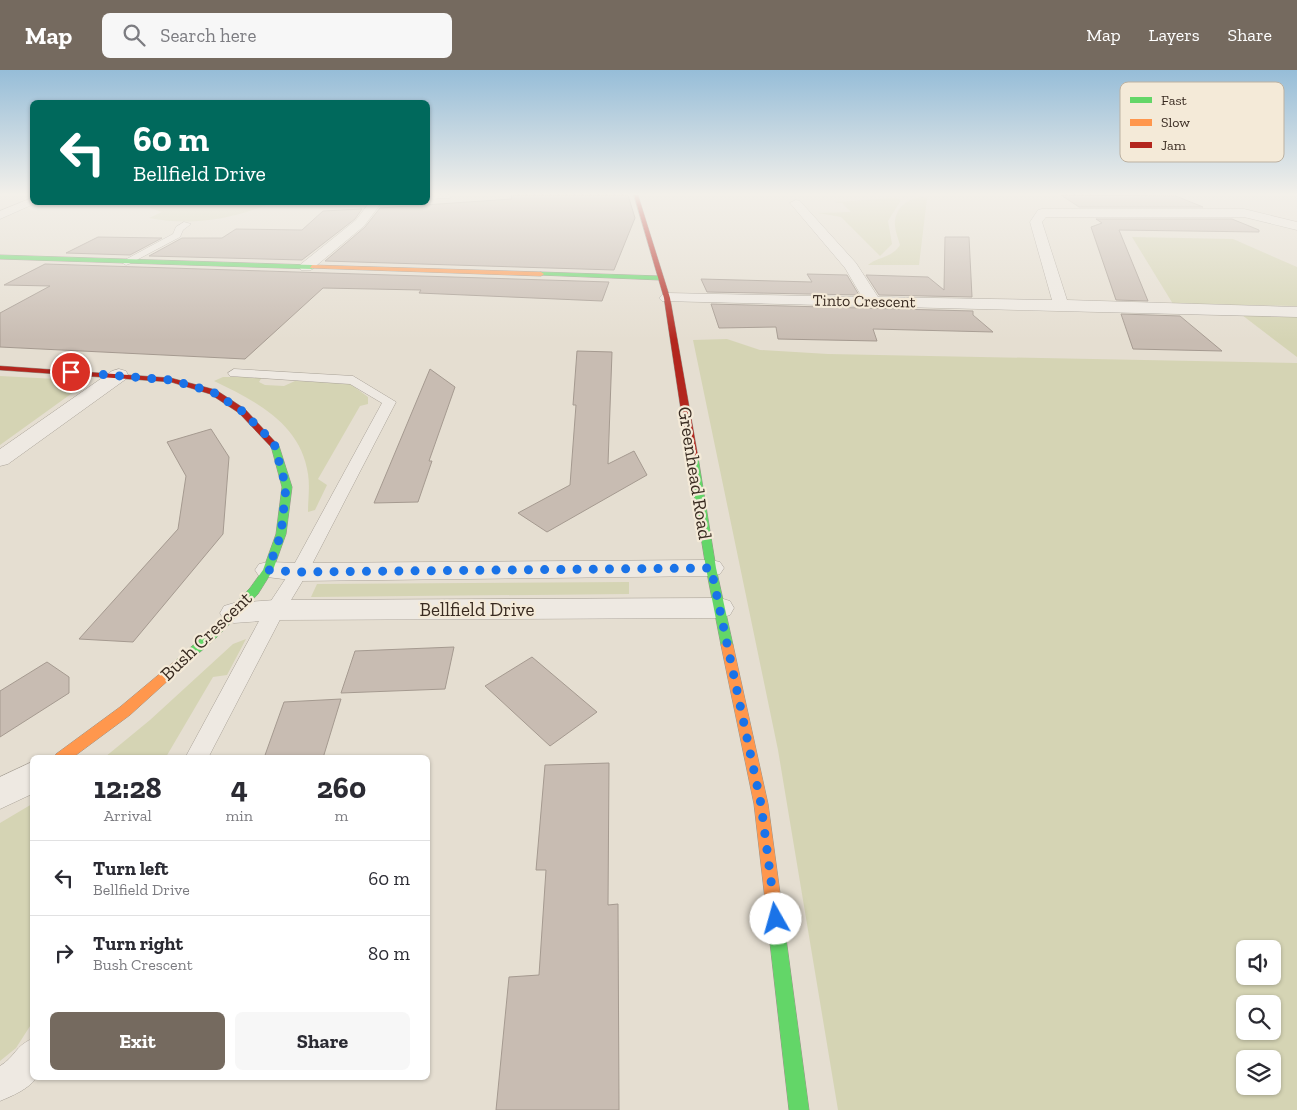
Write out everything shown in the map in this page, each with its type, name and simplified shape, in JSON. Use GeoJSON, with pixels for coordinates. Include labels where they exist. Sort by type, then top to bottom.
{"type":"FeatureCollection","features":[{"type":"Feature","properties":{"kind":"street"},"geometry":{"type":"LineString","coordinates":[[306,267],[335,244]]}},
{"type":"Feature","properties":{"kind":"street","name":"Greenhead Road"},"geometry":{"type":"LineString","coordinates":[[650,244],[667,298],[711,568],[761,804],[799,1110]]}},
{"type":"Feature","properties":{"kind":"street"},"geometry":{"type":"LineString","coordinates":[[831,244],[850,266],[872,302]]}},
{"type":"Feature","properties":{"kind":"street"},"geometry":{"type":"LineString","coordinates":[[1042,244],[1061,305]]}},
{"type":"Feature","properties":{"kind":"street"},"geometry":{"type":"LineString","coordinates":[[0,258],[660,278]]}},
{"type":"Feature","properties":{"kind":"street","name":"Tinto Crescent"},"geometry":{"type":"LineString","coordinates":[[667,298],[1061,305],[1297,312]]}},
{"type":"Feature","properties":{"kind":"street","name":"Bush Crescent"},"geometry":{"type":"LineString","coordinates":[[0,368],[171,380],[213,392],[242,411],[274,443],[286,487],[281,534],[268,570],[254,591],[234,613],[126,711],[65,755]]}},
{"type":"Feature","properties":{"kind":"street"},"geometry":{"type":"LineString","coordinates":[[0,459],[119,375]]}},
{"type":"Feature","properties":{"kind":"street","name":"Bellfield Drive"},"geometry":{"type":"LineString","coordinates":[[268,570],[299,572],[711,568]]}},
{"type":"Feature","properties":{"kind":"street","name":"Bellfield Drive"},"geometry":{"type":"LineString","coordinates":[[234,613],[275,610],[720,608]]}},
{"type":"Feature","properties":{"kind":"street"},"geometry":{"type":"LineString","coordinates":[[0,794],[30,778]]}},
{"type":"Feature","properties":{"kind":"lane"},"geometry":{"type":"LineString","coordinates":[[126,262],[161,244]]}},
{"type":"Feature","properties":{"kind":"lane"},"geometry":{"type":"LineString","coordinates":[[198,755],[275,610],[299,572],[389,402],[353,380],[234,373]]}},
{"type":"Feature","properties":{"kind":"lane"},"geometry":{"type":"LineString","coordinates":[[0,1085],[22,1071],[30,1058]]}},
{"type":"Feature","properties":{"kind":"green space"},"geometry":{"type":"Polygon","coordinates":[[[868,244],[892,244],[880,256],[868,244]]]}},
{"type":"Feature","properties":{"kind":"green space"},"geometry":{"type":"Polygon","coordinates":[[[900,244],[922,244],[919,265],[868,265],[889,255],[900,244]]]}},
{"type":"Feature","properties":{"kind":"green space"},"geometry":{"type":"Polygon","coordinates":[[[1136,244],[1243,244],[1297,267],[1297,306],[1173,304],[1136,244]]]}},
{"type":"Feature","properties":{"kind":"green space"},"geometry":{"type":"Polygon","coordinates":[[[1242,315],[1297,317],[1297,357],[1242,315]]]}},
{"type":"Feature","properties":{"kind":"green space"},"geometry":{"type":"Polygon","coordinates":[[[727,339],[760,350],[828,354],[1297,363],[1297,1110],[838,1110],[778,750],[693,340],[727,339]]]}},
{"type":"Feature","properties":{"kind":"green space"},"geometry":{"type":"Polygon","coordinates":[[[0,376],[75,380],[82,386],[0,445],[0,376]]]}},
{"type":"Feature","properties":{"kind":"green space"},"geometry":{"type":"Polygon","coordinates":[[[223,377],[262,377],[259,382],[265,385],[284,386],[295,381],[349,383],[368,397],[368,404],[360,406],[318,479],[327,485],[315,510],[308,512],[308,474],[304,456],[296,441],[274,416],[245,397],[214,381],[223,377]]]}},
{"type":"Feature","properties":{"kind":"green space"},"geometry":{"type":"Polygon","coordinates":[[[629,582],[629,594],[311,597],[317,584],[629,582]]]}},
{"type":"Feature","properties":{"kind":"green space"},"geometry":{"type":"Polygon","coordinates":[[[246,639],[227,675],[213,677],[167,755],[107,755],[150,720],[233,644],[246,639]]]}},
{"type":"Feature","properties":{"kind":"green space"},"geometry":{"type":"Polygon","coordinates":[[[30,805],[30,1026],[16,1048],[0,1061],[0,823],[30,805]]]}},
{"type":"Feature","properties":{"kind":"building"},"geometry":{"type":"Polygon","coordinates":[[[85,244],[152,244],[130,255],[66,253],[85,244]]]}},
{"type":"Feature","properties":{"kind":"building"},"geometry":{"type":"Polygon","coordinates":[[[172,244],[323,244],[302,260],[149,256],[172,244]]]}},
{"type":"Feature","properties":{"kind":"building"},"geometry":{"type":"Polygon","coordinates":[[[346,244],[625,244],[614,270],[325,261],[346,244]]]}},
{"type":"Feature","properties":{"kind":"building"},"geometry":{"type":"Polygon","coordinates":[[[945,244],[969,244],[972,297],[879,295],[866,275],[928,277],[944,290],[945,244]]]}},
{"type":"Feature","properties":{"kind":"building"},"geometry":{"type":"Polygon","coordinates":[[[1097,244],[1125,244],[1148,301],[1116,300],[1097,244]]]}},
{"type":"Feature","properties":{"kind":"building"},"geometry":{"type":"Polygon","coordinates":[[[45,264],[609,282],[602,301],[419,293],[421,290],[323,288],[245,359],[0,347],[0,313],[50,286],[4,285],[45,264]]]}},
{"type":"Feature","properties":{"kind":"building"},"geometry":{"type":"Polygon","coordinates":[[[807,274],[847,275],[859,295],[707,292],[701,279],[812,282],[807,274]]]}},
{"type":"Feature","properties":{"kind":"building"},"geometry":{"type":"Polygon","coordinates":[[[711,304],[973,311],[973,315],[993,332],[873,329],[877,341],[778,339],[776,327],[719,328],[711,304]]]}},
{"type":"Feature","properties":{"kind":"building"},"geometry":{"type":"Polygon","coordinates":[[[1121,314],[1180,316],[1222,351],[1133,349],[1121,314]]]}},
{"type":"Feature","properties":{"kind":"building"},"geometry":{"type":"Polygon","coordinates":[[[577,351],[612,352],[608,464],[634,451],[647,475],[547,532],[518,513],[570,485],[576,405],[573,405],[577,351]]]}},
{"type":"Feature","properties":{"kind":"building"},"geometry":{"type":"Polygon","coordinates":[[[430,369],[455,387],[429,461],[432,461],[418,502],[374,503],[430,369]]]}},
{"type":"Feature","properties":{"kind":"building"},"geometry":{"type":"Polygon","coordinates":[[[211,429],[229,457],[223,534],[133,642],[79,639],[178,529],[186,476],[167,442],[211,429]]]}},
{"type":"Feature","properties":{"kind":"building"},"geometry":{"type":"Polygon","coordinates":[[[454,647],[445,689],[341,693],[355,651],[454,647]]]}},
{"type":"Feature","properties":{"kind":"building"},"geometry":{"type":"Polygon","coordinates":[[[532,657],[597,712],[550,746],[485,686],[532,657]]]}},
{"type":"Feature","properties":{"kind":"building"},"geometry":{"type":"Polygon","coordinates":[[[47,662],[69,677],[69,693],[0,737],[0,691],[47,662]]]}},
{"type":"Feature","properties":{"kind":"building"},"geometry":{"type":"Polygon","coordinates":[[[341,699],[324,755],[265,755],[284,702],[341,699]]]}},
{"type":"Feature","properties":{"kind":"building"},"geometry":{"type":"Polygon","coordinates":[[[609,763],[608,905],[618,904],[619,1110],[496,1110],[509,977],[539,975],[546,870],[536,870],[545,765],[609,763]]]}},
{"type":"Feature","properties":{"kind":"traffic: fast"},"geometry":{"type":"LineString","coordinates":[[0,257],[312,267]]}},
{"type":"Feature","properties":{"kind":"traffic: fast"},"geometry":{"type":"LineString","coordinates":[[541,274],[660,278]]}},
{"type":"Feature","properties":{"kind":"traffic: fast"},"geometry":{"type":"LineString","coordinates":[[179,664],[212,635],[254,591],[268,570],[281,534],[287,487],[275,446]]}},
{"type":"Feature","properties":{"kind":"traffic: fast"},"geometry":{"type":"LineString","coordinates":[[693,457],[711,568],[727,645]]}},
{"type":"Feature","properties":{"kind":"traffic: fast"},"geometry":{"type":"LineString","coordinates":[[774,908],[799,1110]]}},
{"type":"Feature","properties":{"kind":"traffic: slow"},"geometry":{"type":"LineString","coordinates":[[312,267],[541,274]]}},
{"type":"Feature","properties":{"kind":"traffic: slow"},"geometry":{"type":"LineString","coordinates":[[727,645],[761,804],[774,908]]}},
{"type":"Feature","properties":{"kind":"traffic: slow"},"geometry":{"type":"LineString","coordinates":[[65,755],[125,711],[179,664]]}},
{"type":"Feature","properties":{"kind":"traffic: jam"},"geometry":{"type":"LineString","coordinates":[[651,244],[667,298],[693,457]]}},
{"type":"Feature","properties":{"kind":"traffic: jam"},"geometry":{"type":"LineString","coordinates":[[0,368],[171,380],[213,392],[242,411],[275,446]]}},
{"type":"Feature","properties":{"kind":"route"},"geometry":{"type":"LineString","coordinates":[[71,372],[171,380],[213,392],[242,411],[274,443],[286,487],[281,534],[268,570],[299,572],[711,568],[761,804],[776,919]]}}]}
